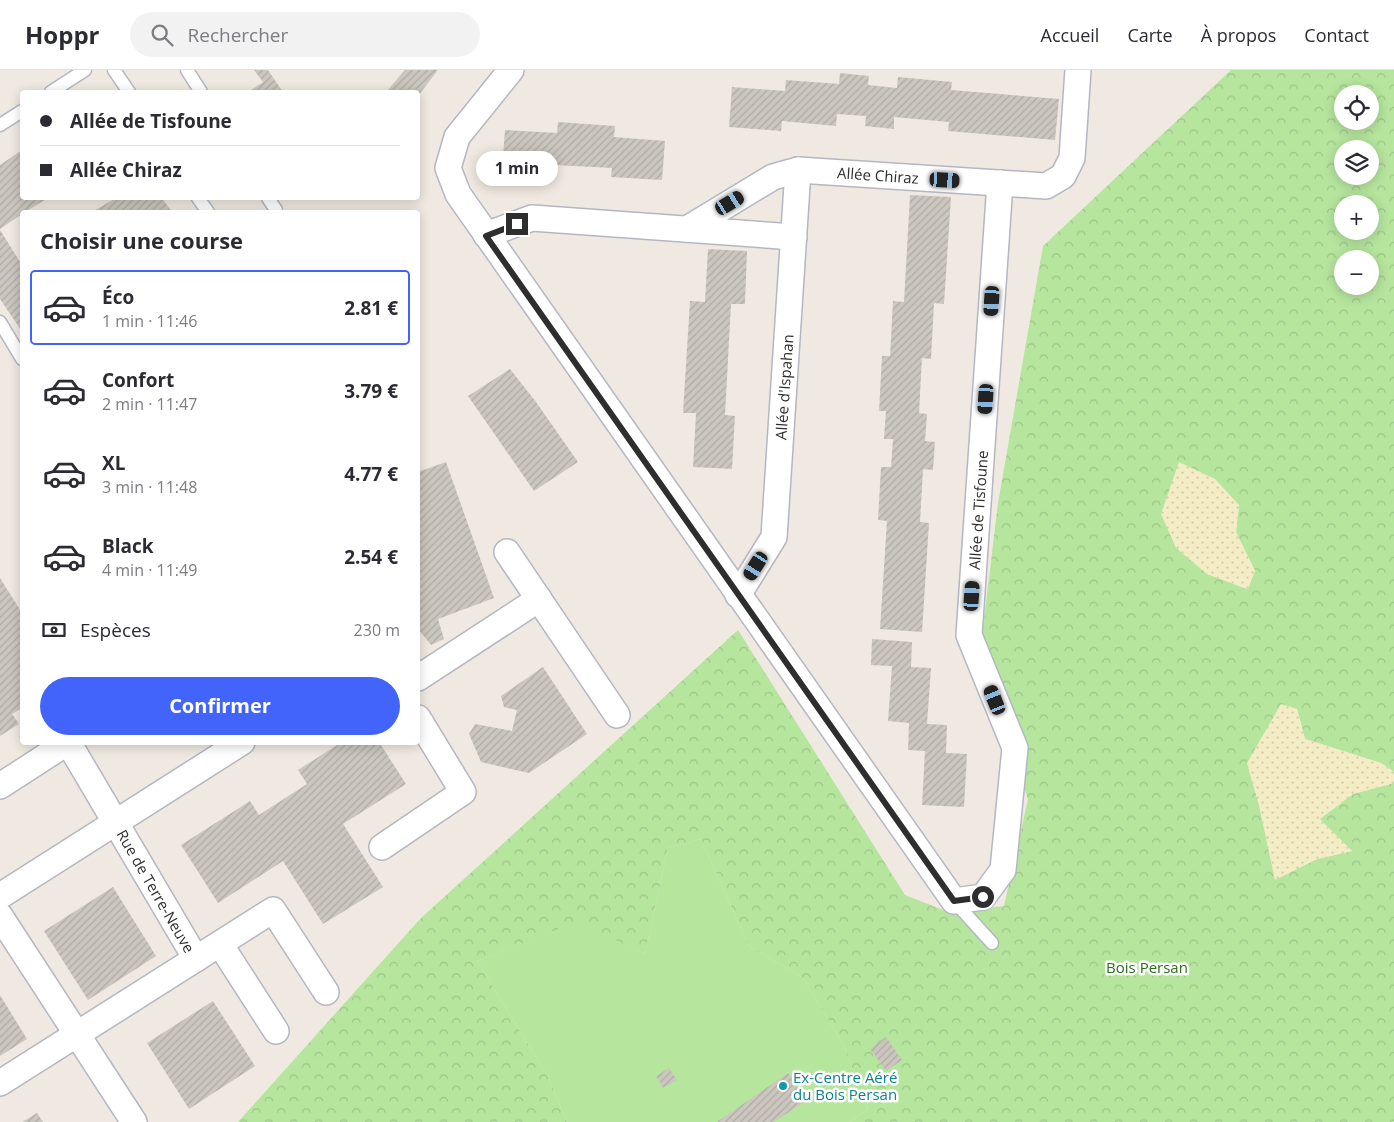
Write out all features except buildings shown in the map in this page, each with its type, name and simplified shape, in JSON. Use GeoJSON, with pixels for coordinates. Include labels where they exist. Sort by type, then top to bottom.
{"type":"FeatureCollection","features":[{"type":"Feature","properties":{"kind":"street"},"geometry":{"type":"LineString","coordinates":[[511,70],[458,137],[448,168],[458,194],[954,901]]}},
{"type":"Feature","properties":{"kind":"street","name":"Allée Chiraz"},"geometry":{"type":"LineString","coordinates":[[687,229],[773,177],[798,170],[1046,186],[1064,176],[1072,158],[1078,70]]}},
{"type":"Feature","properties":{"kind":"street","name":"Allée d'Ispahan"},"geometry":{"type":"LineString","coordinates":[[738,595],[774,537],[798,170]]}},
{"type":"Feature","properties":{"kind":"street","name":"Allée de Tisfoune"},"geometry":{"type":"LineString","coordinates":[[954,901],[983,897],[1003,870],[1014,748],[970,635],[1000,183]]}},
{"type":"Feature","properties":{"kind":"street"},"geometry":{"type":"LineString","coordinates":[[486,236],[532,218],[794,237]]}},
{"type":"Feature","properties":{"kind":"street"},"geometry":{"type":"LineString","coordinates":[[507,552],[617,715]]}},
{"type":"Feature","properties":{"kind":"street"},"geometry":{"type":"LineString","coordinates":[[420,677],[539,598]]}},
{"type":"Feature","properties":{"kind":"street"},"geometry":{"type":"LineString","coordinates":[[382,847],[463,792],[420,721]]}},
{"type":"Feature","properties":{"kind":"street","name":"Rue de Terre-Neuve"},"geometry":{"type":"LineString","coordinates":[[0,786],[63,745]]}},
{"type":"Feature","properties":{"kind":"street","name":"Rue de Terre-Neuve"},"geometry":{"type":"LineString","coordinates":[[70,745],[196,959]]}},
{"type":"Feature","properties":{"kind":"street","name":"Rue de Terre-Neuve"},"geometry":{"type":"LineString","coordinates":[[0,896],[237,745]]}},
{"type":"Feature","properties":{"kind":"street","name":"Rue de Terre-Neuve"},"geometry":{"type":"LineString","coordinates":[[0,1083],[273,910],[326,992]]}},
{"type":"Feature","properties":{"kind":"street"},"geometry":{"type":"LineString","coordinates":[[0,916],[134,1122]]}},
{"type":"Feature","properties":{"kind":"street","name":"Rue de Terre-Neuve"},"geometry":{"type":"LineString","coordinates":[[220,944],[276,1031]]}},
{"type":"Feature","properties":{"kind":"lane"},"geometry":{"type":"LineString","coordinates":[[54,90],[85,70]]}},
{"type":"Feature","properties":{"kind":"lane"},"geometry":{"type":"LineString","coordinates":[[114,70],[128,90]]}},
{"type":"Feature","properties":{"kind":"lane"},"geometry":{"type":"LineString","coordinates":[[187,70],[200,90]]}},
{"type":"Feature","properties":{"kind":"lane"},"geometry":{"type":"LineString","coordinates":[[0,125],[20,112]]}},
{"type":"Feature","properties":{"kind":"lane"},"geometry":{"type":"LineString","coordinates":[[269,200],[276,210]]}},
{"type":"Feature","properties":{"kind":"lane"},"geometry":{"type":"LineString","coordinates":[[0,322],[20,356]]}},
{"type":"Feature","properties":{"kind":"lane"},"geometry":{"type":"LineString","coordinates":[[954,901],[992,943]]}},
{"type":"Feature","properties":{"kind":"green space","name":"Bois Persan"},"geometry":{"type":"Polygon","coordinates":[[[1231,70],[1394,70],[1394,772],[1381,763],[1305,739],[1297,709],[1247,763],[1259,805],[1275,879],[1317,859],[1352,851],[1319,819],[1353,794],[1394,783],[1394,1122],[850,1122],[868,1109],[843,1044],[803,978],[749,946],[701,839],[668,848],[645,954],[576,922],[477,961],[547,1075],[567,1122],[238,1122],[421,918],[738,630],[905,895],[948,912],[1004,906],[1028,799],[979,661],[998,503],[1043,246],[1231,70]],[[1239,505],[1207,574],[1247,589],[1255,571],[1236,532],[1239,505]]]}},
{"type":"Feature","properties":{"kind":"green space"},"geometry":{"type":"Polygon","coordinates":[[[701,839],[749,946],[803,978],[843,1044],[868,1109],[850,1122],[567,1122],[547,1075],[477,961],[577,921],[645,954],[668,848],[701,839]]]}},
{"type":"Feature","properties":{"kind":"sand"},"geometry":{"type":"Polygon","coordinates":[[[1179,462],[1215,479],[1239,505],[1236,532],[1255,571],[1248,589],[1207,574],[1176,548],[1161,514],[1179,462]]]}},
{"type":"Feature","properties":{"kind":"sand"},"geometry":{"type":"Polygon","coordinates":[[[1281,704],[1297,709],[1305,739],[1381,763],[1394,772],[1394,783],[1353,794],[1320,819],[1352,851],[1317,859],[1275,880],[1259,805],[1247,763],[1281,704]]]}},
{"type":"Feature","properties":{"kind":"place","name":"Ex-Centre Aéré du Bois Persan"},"geometry":{"type":"Point","coordinates":[783,1086]}},
{"type":"Feature","properties":{"kind":"route"},"geometry":{"type":"LineString","coordinates":[[517,224],[486,236],[954,901],[983,897]]}}]}
